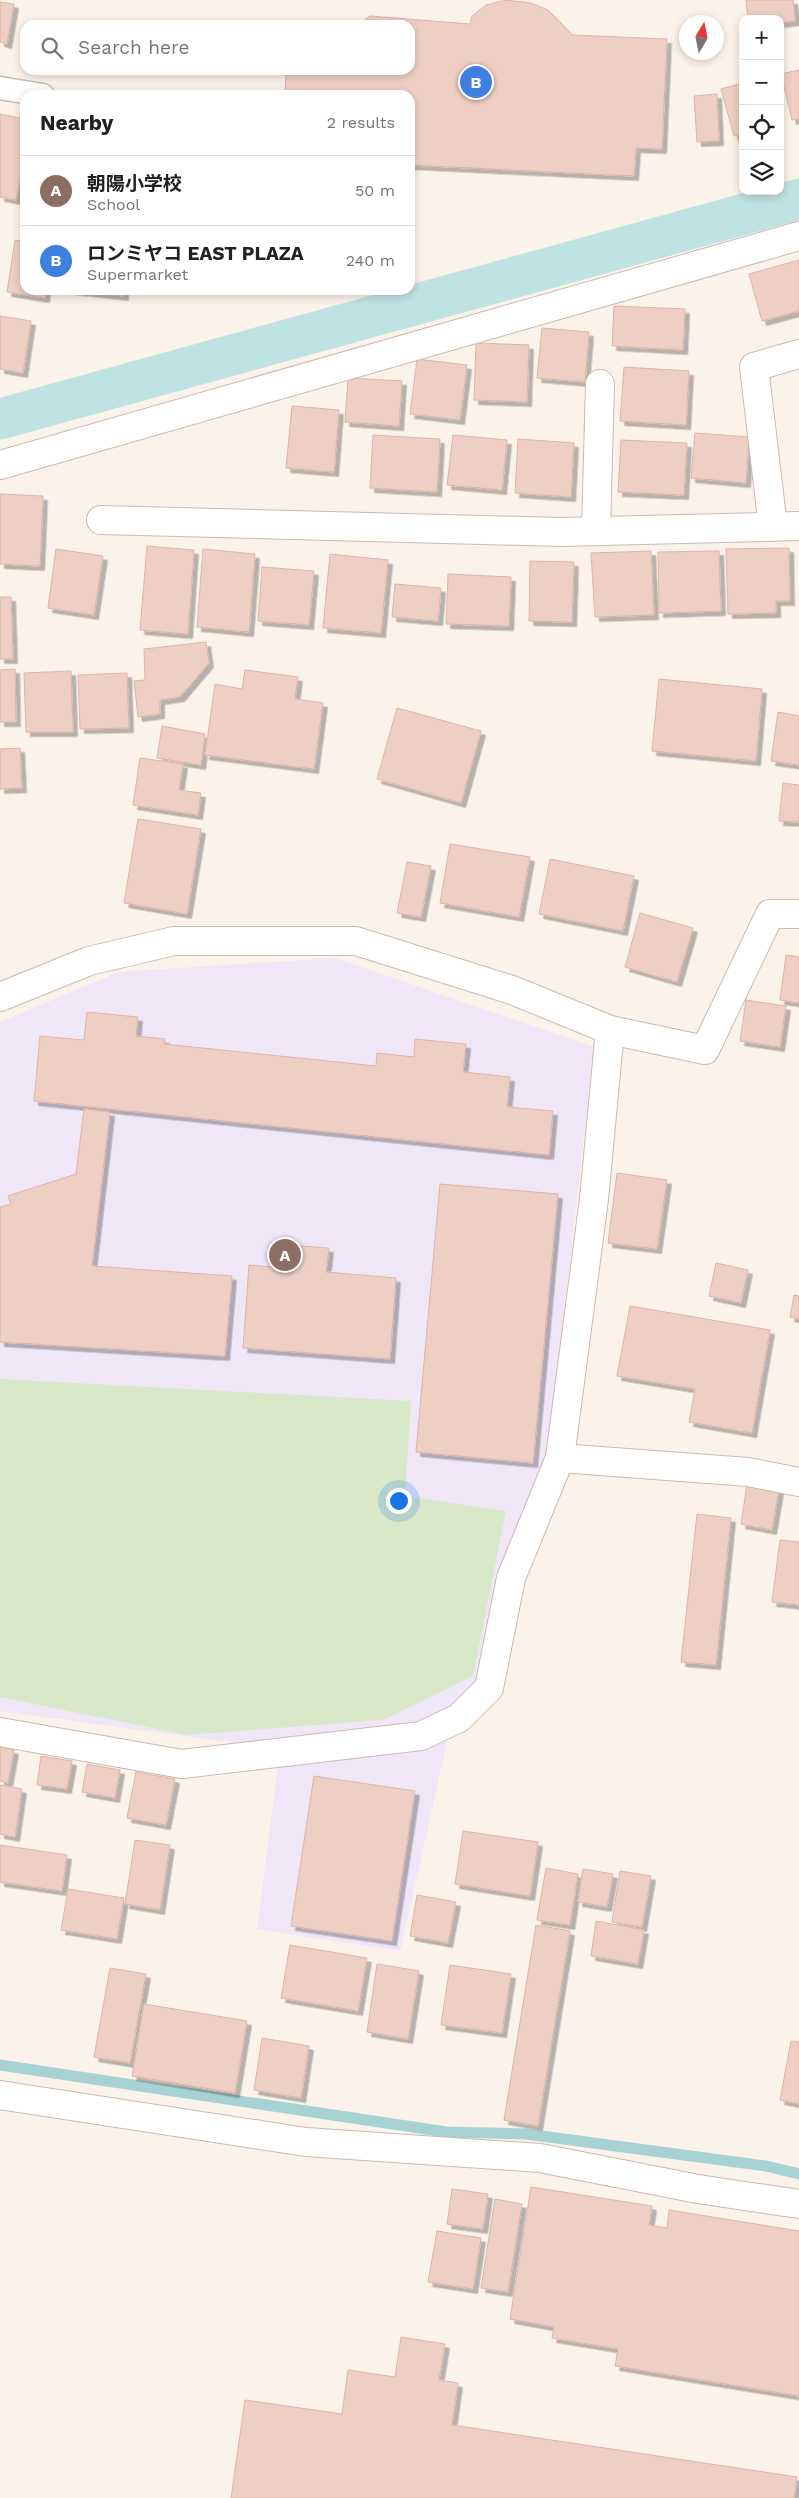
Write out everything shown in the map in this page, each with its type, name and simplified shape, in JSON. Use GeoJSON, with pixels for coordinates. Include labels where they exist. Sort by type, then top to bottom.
{"type":"FeatureCollection","features":[{"type":"Feature","properties":{"kind":"street"},"geometry":{"type":"LineString","coordinates":[[0,466],[799,236]]}},
{"type":"Feature","properties":{"kind":"street"},"geometry":{"type":"LineString","coordinates":[[101,520],[561,532],[786,526],[754,367],[799,354]]}},
{"type":"Feature","properties":{"kind":"street"},"geometry":{"type":"LineString","coordinates":[[596,531],[600,384]]}},
{"type":"Feature","properties":{"kind":"street"},"geometry":{"type":"LineString","coordinates":[[0,997],[88,961],[174,941],[356,941],[512,990],[610,1030],[705,1050],[770,914],[799,914]]}},
{"type":"Feature","properties":{"kind":"street"},"geometry":{"type":"LineString","coordinates":[[0,1732],[182,1764],[421,1736],[459,1718],[489,1688],[510,1578],[560,1458],[594,1199],[610,1030]]}},
{"type":"Feature","properties":{"kind":"street"},"geometry":{"type":"LineString","coordinates":[[560,1458],[748,1472],[799,1482]]}},
{"type":"Feature","properties":{"kind":"street"},"geometry":{"type":"LineString","coordinates":[[0,2095],[306,2142],[540,2158],[698,2189],[799,2204]]}},
{"type":"Feature","properties":{"kind":"lane"},"geometry":{"type":"LineString","coordinates":[[0,88],[20,91]]}},
{"type":"Feature","properties":{"kind":"shaded area"},"geometry":{"type":"Polygon","coordinates":[[[335,958],[594,1047],[547,1462],[484,1675],[454,1711],[400,1951],[257,1929],[280,1749],[0,1711],[0,1022],[119,972],[335,958]]]}},
{"type":"Feature","properties":{"kind":"green space"},"geometry":{"type":"Polygon","coordinates":[[[0,1379],[411,1401],[405,1496],[506,1511],[473,1676],[383,1720],[187,1735],[0,1697],[0,1379]]]}},
{"type":"Feature","properties":{"kind":"building"},"geometry":{"type":"Polygon","coordinates":[[[506,0],[531,3],[548,10],[572,35],[667,39],[662,149],[636,148],[634,176],[415,165],[415,90],[285,90],[286,75],[415,75],[415,20],[365,20],[370,16],[470,24],[472,16],[486,5],[506,0]]]}},
{"type":"Feature","properties":{"kind":"building"},"geometry":{"type":"Polygon","coordinates":[[[746,0],[793,0],[795,21],[784,22],[784,15],[748,15],[746,0]]]}},
{"type":"Feature","properties":{"kind":"building"},"geometry":{"type":"Polygon","coordinates":[[[0,2],[14,4],[7,44],[0,42],[0,2]]]}},
{"type":"Feature","properties":{"kind":"building"},"geometry":{"type":"Polygon","coordinates":[[[799,70],[799,119],[792,120],[784,87],[784,73],[799,70]]]}},
{"type":"Feature","properties":{"kind":"building"},"geometry":{"type":"Polygon","coordinates":[[[739,84],[739,135],[734,136],[721,89],[739,84]]]}},
{"type":"Feature","properties":{"kind":"building"},"geometry":{"type":"Polygon","coordinates":[[[717,94],[719,141],[697,142],[694,96],[717,94]]]}},
{"type":"Feature","properties":{"kind":"building"},"geometry":{"type":"Polygon","coordinates":[[[0,114],[20,118],[20,179],[16,200],[0,197],[0,114]]]}},
{"type":"Feature","properties":{"kind":"building"},"geometry":{"type":"Polygon","coordinates":[[[15,240],[20,241],[20,294],[7,292],[15,240]]]}},
{"type":"Feature","properties":{"kind":"building"},"geometry":{"type":"Polygon","coordinates":[[[799,260],[799,311],[762,321],[749,274],[799,260]]]}},
{"type":"Feature","properties":{"kind":"building"},"geometry":{"type":"Polygon","coordinates":[[[26,295],[45,295],[45,298],[26,295]]]}},
{"type":"Feature","properties":{"kind":"building"},"geometry":{"type":"Polygon","coordinates":[[[614,306],[685,309],[683,350],[612,346],[614,306]]]}},
{"type":"Feature","properties":{"kind":"building"},"geometry":{"type":"Polygon","coordinates":[[[0,316],[31,321],[23,373],[0,369],[0,316]]]}},
{"type":"Feature","properties":{"kind":"building"},"geometry":{"type":"Polygon","coordinates":[[[542,328],[589,332],[585,382],[537,378],[542,328]]]}},
{"type":"Feature","properties":{"kind":"building"},"geometry":{"type":"Polygon","coordinates":[[[476,343],[529,345],[527,402],[474,400],[476,343]]]}},
{"type":"Feature","properties":{"kind":"building"},"geometry":{"type":"Polygon","coordinates":[[[417,359],[467,365],[460,420],[410,414],[417,359]]]}},
{"type":"Feature","properties":{"kind":"building"},"geometry":{"type":"Polygon","coordinates":[[[624,367],[689,371],[686,425],[620,421],[624,367]]]}},
{"type":"Feature","properties":{"kind":"building"},"geometry":{"type":"Polygon","coordinates":[[[348,378],[402,381],[399,426],[345,422],[348,378]]]}},
{"type":"Feature","properties":{"kind":"building"},"geometry":{"type":"Polygon","coordinates":[[[292,406],[339,410],[334,472],[286,468],[292,406]]]}},
{"type":"Feature","properties":{"kind":"building"},"geometry":{"type":"Polygon","coordinates":[[[695,433],[749,437],[746,483],[691,478],[695,433]]]}},
{"type":"Feature","properties":{"kind":"building"},"geometry":{"type":"Polygon","coordinates":[[[373,435],[440,439],[437,492],[370,488],[373,435]]]}},
{"type":"Feature","properties":{"kind":"building"},"geometry":{"type":"Polygon","coordinates":[[[453,435],[507,440],[502,490],[447,485],[453,435]]]}},
{"type":"Feature","properties":{"kind":"building"},"geometry":{"type":"Polygon","coordinates":[[[518,439],[574,443],[571,497],[515,493],[518,439]]]}},
{"type":"Feature","properties":{"kind":"building"},"geometry":{"type":"Polygon","coordinates":[[[621,440],[687,443],[684,495],[618,492],[621,440]]]}},
{"type":"Feature","properties":{"kind":"building"},"geometry":{"type":"Polygon","coordinates":[[[0,494],[43,496],[40,566],[0,564],[0,494]]]}},
{"type":"Feature","properties":{"kind":"building"},"geometry":{"type":"Polygon","coordinates":[[[147,546],[194,550],[188,634],[140,630],[147,546]]]}},
{"type":"Feature","properties":{"kind":"building"},"geometry":{"type":"Polygon","coordinates":[[[789,548],[790,601],[776,601],[776,613],[728,614],[726,549],[789,548]]]}},
{"type":"Feature","properties":{"kind":"building"},"geometry":{"type":"Polygon","coordinates":[[[56,549],[103,556],[94,615],[48,608],[56,549]]]}},
{"type":"Feature","properties":{"kind":"building"},"geometry":{"type":"Polygon","coordinates":[[[203,549],[255,554],[249,632],[197,627],[203,549]]]}},
{"type":"Feature","properties":{"kind":"building"},"geometry":{"type":"Polygon","coordinates":[[[651,551],[654,615],[595,617],[591,553],[651,551]]]}},
{"type":"Feature","properties":{"kind":"building"},"geometry":{"type":"Polygon","coordinates":[[[719,551],[721,611],[659,613],[658,552],[719,551]]]}},
{"type":"Feature","properties":{"kind":"building"},"geometry":{"type":"Polygon","coordinates":[[[330,554],[388,560],[381,633],[323,628],[330,554]]]}},
{"type":"Feature","properties":{"kind":"building"},"geometry":{"type":"Polygon","coordinates":[[[530,561],[574,562],[572,622],[529,621],[530,561]]]}},
{"type":"Feature","properties":{"kind":"building"},"geometry":{"type":"Polygon","coordinates":[[[262,567],[314,571],[309,625],[258,621],[262,567]]]}},
{"type":"Feature","properties":{"kind":"building"},"geometry":{"type":"Polygon","coordinates":[[[448,574],[511,577],[509,626],[446,624],[448,574]]]}},
{"type":"Feature","properties":{"kind":"building"},"geometry":{"type":"Polygon","coordinates":[[[395,584],[441,588],[438,621],[392,617],[395,584]]]}},
{"type":"Feature","properties":{"kind":"building"},"geometry":{"type":"Polygon","coordinates":[[[0,597],[11,597],[13,659],[0,659],[0,597]]]}},
{"type":"Feature","properties":{"kind":"building"},"geometry":{"type":"Polygon","coordinates":[[[206,642],[209,663],[180,697],[160,700],[160,714],[138,717],[134,681],[145,680],[144,649],[206,642]]]}},
{"type":"Feature","properties":{"kind":"building"},"geometry":{"type":"Polygon","coordinates":[[[15,669],[16,722],[0,722],[0,670],[15,669]]]}},
{"type":"Feature","properties":{"kind":"building"},"geometry":{"type":"Polygon","coordinates":[[[245,670],[298,677],[295,699],[323,703],[314,769],[205,755],[215,684],[242,689],[245,670]]]}},
{"type":"Feature","properties":{"kind":"building"},"geometry":{"type":"Polygon","coordinates":[[[71,671],[73,732],[26,732],[24,673],[71,671]]]}},
{"type":"Feature","properties":{"kind":"building"},"geometry":{"type":"Polygon","coordinates":[[[127,673],[129,728],[80,729],[78,675],[127,673]]]}},
{"type":"Feature","properties":{"kind":"building"},"geometry":{"type":"Polygon","coordinates":[[[659,679],[762,689],[756,761],[652,751],[659,679]]]}},
{"type":"Feature","properties":{"kind":"building"},"geometry":{"type":"Polygon","coordinates":[[[397,708],[481,731],[461,803],[377,779],[397,708]]]}},
{"type":"Feature","properties":{"kind":"building"},"geometry":{"type":"Polygon","coordinates":[[[778,712],[799,716],[799,765],[771,761],[778,712]]]}},
{"type":"Feature","properties":{"kind":"building"},"geometry":{"type":"Polygon","coordinates":[[[162,726],[205,734],[201,765],[157,758],[162,726]]]}},
{"type":"Feature","properties":{"kind":"building"},"geometry":{"type":"Polygon","coordinates":[[[20,748],[22,788],[0,789],[0,749],[20,748]]]}},
{"type":"Feature","properties":{"kind":"building"},"geometry":{"type":"Polygon","coordinates":[[[140,758],[183,764],[179,790],[201,793],[198,815],[133,805],[140,758]]]}},
{"type":"Feature","properties":{"kind":"building"},"geometry":{"type":"Polygon","coordinates":[[[783,783],[799,785],[799,822],[779,821],[783,783]]]}},
{"type":"Feature","properties":{"kind":"building"},"geometry":{"type":"Polygon","coordinates":[[[138,819],[201,829],[187,914],[124,903],[138,819]]]}},
{"type":"Feature","properties":{"kind":"building"},"geometry":{"type":"Polygon","coordinates":[[[450,844],[530,857],[519,917],[440,903],[450,844]]]}},
{"type":"Feature","properties":{"kind":"building"},"geometry":{"type":"Polygon","coordinates":[[[550,859],[634,876],[623,931],[539,914],[550,859]]]}},
{"type":"Feature","properties":{"kind":"building"},"geometry":{"type":"Polygon","coordinates":[[[407,862],[431,866],[421,917],[397,913],[407,862]]]}},
{"type":"Feature","properties":{"kind":"building"},"geometry":{"type":"Polygon","coordinates":[[[640,913],[693,928],[677,982],[625,967],[640,913]]]}},
{"type":"Feature","properties":{"kind":"building"},"geometry":{"type":"Polygon","coordinates":[[[786,955],[799,957],[799,1003],[780,1000],[786,955]]]}},
{"type":"Feature","properties":{"kind":"building"},"geometry":{"type":"Polygon","coordinates":[[[746,1000],[786,1006],[780,1047],[740,1041],[746,1000]]]}},
{"type":"Feature","properties":{"kind":"building"},"geometry":{"type":"Polygon","coordinates":[[[87,1012],[138,1017],[136,1036],[165,1039],[164,1044],[376,1066],[377,1053],[414,1057],[415,1039],[466,1044],[463,1072],[510,1077],[507,1107],[553,1111],[549,1155],[34,1101],[40,1036],[84,1040],[87,1012]]]}},
{"type":"Feature","properties":{"kind":"building"},"geometry":{"type":"Polygon","coordinates":[[[84,1109],[110,1112],[92,1266],[232,1276],[225,1356],[0,1342],[0,1207],[11,1204],[8,1196],[76,1174],[84,1109]]]}},
{"type":"Feature","properties":{"kind":"building"},"geometry":{"type":"Polygon","coordinates":[[[617,1173],[667,1180],[657,1249],[608,1243],[617,1173]]]}},
{"type":"Feature","properties":{"kind":"building"},"geometry":{"type":"Polygon","coordinates":[[[440,1184],[558,1194],[533,1463],[416,1452],[440,1184]]]}},
{"type":"Feature","properties":{"kind":"building"},"geometry":{"type":"Polygon","coordinates":[[[275,1244],[329,1248],[326,1272],[396,1278],[390,1359],[243,1348],[249,1265],[273,1267],[275,1244]]]}},
{"type":"Feature","properties":{"kind":"building"},"geometry":{"type":"Polygon","coordinates":[[[716,1263],[748,1270],[741,1303],[709,1296],[716,1263]]]}},
{"type":"Feature","properties":{"kind":"building"},"geometry":{"type":"Polygon","coordinates":[[[794,1295],[799,1296],[799,1319],[790,1317],[794,1295]]]}},
{"type":"Feature","properties":{"kind":"building"},"geometry":{"type":"Polygon","coordinates":[[[630,1306],[770,1330],[752,1433],[689,1422],[695,1389],[617,1376],[630,1306]]]}},
{"type":"Feature","properties":{"kind":"building"},"geometry":{"type":"Polygon","coordinates":[[[748,1478],[780,1484],[772,1530],[741,1524],[748,1478]]]}},
{"type":"Feature","properties":{"kind":"building"},"geometry":{"type":"Polygon","coordinates":[[[697,1514],[731,1518],[716,1665],[681,1662],[697,1514]]]}},
{"type":"Feature","properties":{"kind":"building"},"geometry":{"type":"Polygon","coordinates":[[[780,1540],[799,1542],[799,1605],[772,1602],[780,1540]]]}},
{"type":"Feature","properties":{"kind":"building"},"geometry":{"type":"Polygon","coordinates":[[[0,1747],[14,1750],[8,1783],[0,1781],[0,1747]]]}},
{"type":"Feature","properties":{"kind":"building"},"geometry":{"type":"Polygon","coordinates":[[[41,1756],[72,1761],[67,1789],[37,1785],[41,1756]]]}},
{"type":"Feature","properties":{"kind":"building"},"geometry":{"type":"Polygon","coordinates":[[[87,1764],[120,1770],[115,1798],[82,1792],[87,1764]]]}},
{"type":"Feature","properties":{"kind":"building"},"geometry":{"type":"Polygon","coordinates":[[[136,1772],[175,1779],[166,1825],[127,1818],[136,1772]]]}},
{"type":"Feature","properties":{"kind":"building"},"geometry":{"type":"Polygon","coordinates":[[[314,1776],[415,1791],[392,1941],[291,1926],[314,1776]]]}},
{"type":"Feature","properties":{"kind":"building"},"geometry":{"type":"Polygon","coordinates":[[[0,1785],[22,1789],[15,1837],[0,1834],[0,1785]]]}},
{"type":"Feature","properties":{"kind":"building"},"geometry":{"type":"Polygon","coordinates":[[[463,1831],[538,1842],[530,1896],[455,1884],[463,1831]]]}},
{"type":"Feature","properties":{"kind":"building"},"geometry":{"type":"Polygon","coordinates":[[[135,1840],[170,1845],[160,1910],[125,1904],[135,1840]]]}},
{"type":"Feature","properties":{"kind":"building"},"geometry":{"type":"Polygon","coordinates":[[[0,1845],[67,1855],[62,1891],[0,1882],[0,1845]]]}},
{"type":"Feature","properties":{"kind":"building"},"geometry":{"type":"Polygon","coordinates":[[[546,1868],[578,1874],[570,1925],[537,1920],[546,1868]]]}},
{"type":"Feature","properties":{"kind":"building"},"geometry":{"type":"Polygon","coordinates":[[[583,1869],[613,1874],[607,1907],[578,1902],[583,1869]]]}},
{"type":"Feature","properties":{"kind":"building"},"geometry":{"type":"Polygon","coordinates":[[[620,1871],[651,1876],[642,1927],[612,1922],[620,1871]]]}},
{"type":"Feature","properties":{"kind":"building"},"geometry":{"type":"Polygon","coordinates":[[[68,1889],[124,1898],[117,1939],[61,1930],[68,1889]]]}},
{"type":"Feature","properties":{"kind":"building"},"geometry":{"type":"Polygon","coordinates":[[[417,1895],[456,1902],[448,1943],[410,1936],[417,1895]]]}},
{"type":"Feature","properties":{"kind":"building"},"geometry":{"type":"Polygon","coordinates":[[[596,1921],[644,1930],[638,1964],[591,1956],[596,1921]]]}},
{"type":"Feature","properties":{"kind":"building"},"geometry":{"type":"Polygon","coordinates":[[[536,1925],[570,1931],[538,2126],[504,2120],[536,1925]]]}},
{"type":"Feature","properties":{"kind":"building"},"geometry":{"type":"Polygon","coordinates":[[[290,1945],[367,1958],[358,2011],[281,1998],[290,1945]]]}},
{"type":"Feature","properties":{"kind":"building"},"geometry":{"type":"Polygon","coordinates":[[[377,1964],[419,1971],[408,2039],[367,2032],[377,1964]]]}},
{"type":"Feature","properties":{"kind":"building"},"geometry":{"type":"Polygon","coordinates":[[[450,1965],[511,1974],[502,2033],[441,2025],[450,1965]]]}},
{"type":"Feature","properties":{"kind":"building"},"geometry":{"type":"Polygon","coordinates":[[[110,1968],[146,1974],[130,2063],[94,2057],[110,1968]]]}},
{"type":"Feature","properties":{"kind":"building"},"geometry":{"type":"Polygon","coordinates":[[[144,2004],[247,2021],[235,2093],[132,2076],[144,2004]]]}},
{"type":"Feature","properties":{"kind":"building"},"geometry":{"type":"Polygon","coordinates":[[[262,2038],[309,2046],[301,2098],[254,2090],[262,2038]]]}},
{"type":"Feature","properties":{"kind":"building"},"geometry":{"type":"Polygon","coordinates":[[[791,2041],[799,2042],[799,2104],[780,2100],[791,2041]]]}},
{"type":"Feature","properties":{"kind":"building"},"geometry":{"type":"Polygon","coordinates":[[[531,2187],[652,2206],[649,2225],[667,2228],[669,2210],[799,2231],[799,2396],[615,2366],[618,2349],[552,2338],[554,2327],[510,2319],[531,2187]]]}},
{"type":"Feature","properties":{"kind":"building"},"geometry":{"type":"Polygon","coordinates":[[[452,2189],[488,2194],[483,2229],[447,2224],[452,2189]]]}},
{"type":"Feature","properties":{"kind":"building"},"geometry":{"type":"Polygon","coordinates":[[[495,2199],[522,2204],[508,2292],[481,2288],[495,2199]]]}},
{"type":"Feature","properties":{"kind":"building"},"geometry":{"type":"Polygon","coordinates":[[[437,2231],[481,2238],[473,2289],[428,2282],[437,2231]]]}},
{"type":"Feature","properties":{"kind":"building"},"geometry":{"type":"Polygon","coordinates":[[[401,2337],[445,2344],[439,2380],[458,2383],[452,2425],[797,2477],[794,2498],[231,2498],[245,2400],[342,2414],[348,2370],[395,2377],[401,2337]]]}},
{"type":"Feature","properties":{"kind":"waterway"},"geometry":{"type":"LineString","coordinates":[[0,419],[799,199]]}},
{"type":"Feature","properties":{"kind":"waterway"},"geometry":{"type":"LineString","coordinates":[[0,2065],[446,2132],[526,2134],[766,2166],[799,2174]]}},
{"type":"Feature","properties":{"kind":"place","name":"ロンミヤコ EAST PLAZA"},"geometry":{"type":"Point","coordinates":[476,82]}},
{"type":"Feature","properties":{"kind":"place","name":"朝陽小学校"},"geometry":{"type":"Point","coordinates":[285,1255]}}]}
